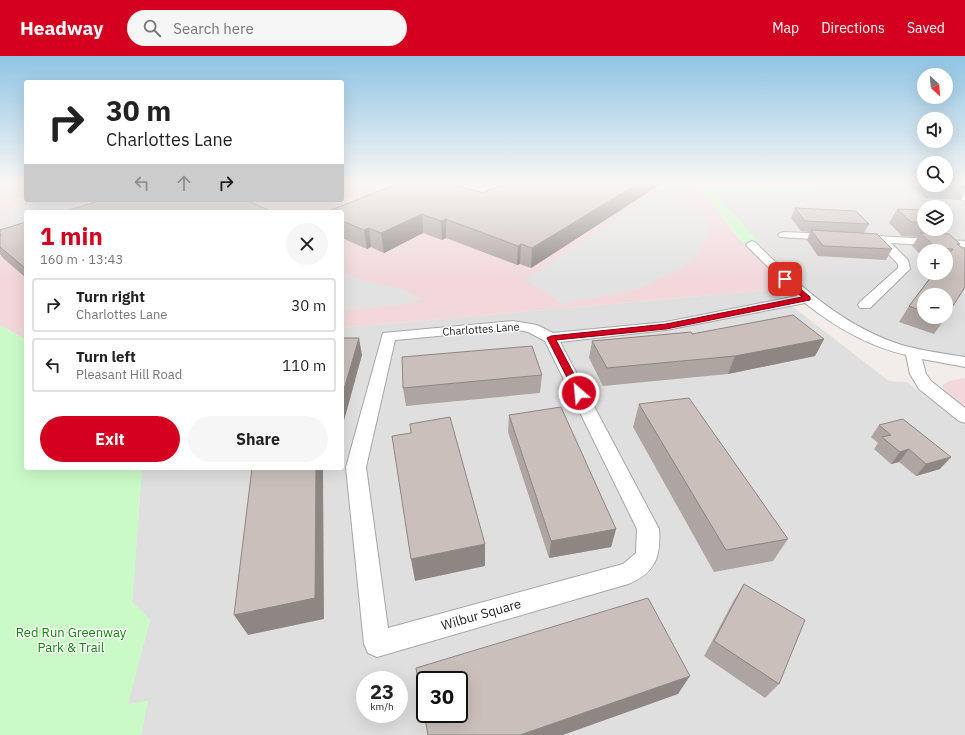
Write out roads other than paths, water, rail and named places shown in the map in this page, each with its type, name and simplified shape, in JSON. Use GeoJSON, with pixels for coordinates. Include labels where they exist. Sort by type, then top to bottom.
{"type":"FeatureCollection","features":[{"type":"Feature","properties":{"kind":"street"},"geometry":{"type":"LineString","coordinates":[[784,235],[965,244]]}},
{"type":"Feature","properties":{"kind":"street"},"geometry":{"type":"LineString","coordinates":[[865,305],[904,269],[904,263],[880,240]]}},
{"type":"Feature","properties":{"kind":"street"},"geometry":{"type":"LineString","coordinates":[[752,245],[773,269],[832,319],[851,330],[889,347],[913,354],[965,362]]}},
{"type":"Feature","properties":{"kind":"street"},"geometry":{"type":"LineString","coordinates":[[551,338],[666,326],[808,298]]}},
{"type":"Feature","properties":{"kind":"street","name":"Charlottes Lane"},"geometry":{"type":"LineString","coordinates":[[388,336],[513,325],[532,328],[551,338]]}},
{"type":"Feature","properties":{"kind":"street","name":"Wilbur Square"},"geometry":{"type":"LineString","coordinates":[[388,336],[356,468],[377,644],[628,573],[643,563],[649,554],[648,529],[551,338]]}},
{"type":"Feature","properties":{"kind":"street"},"geometry":{"type":"LineString","coordinates":[[913,354],[918,374],[925,385],[965,417]]}},
{"type":"Feature","properties":{"kind":"park label","name":"Red Run Greenway Park & Trail"},"geometry":{"type":"Point","coordinates":[71,640]}}]}
